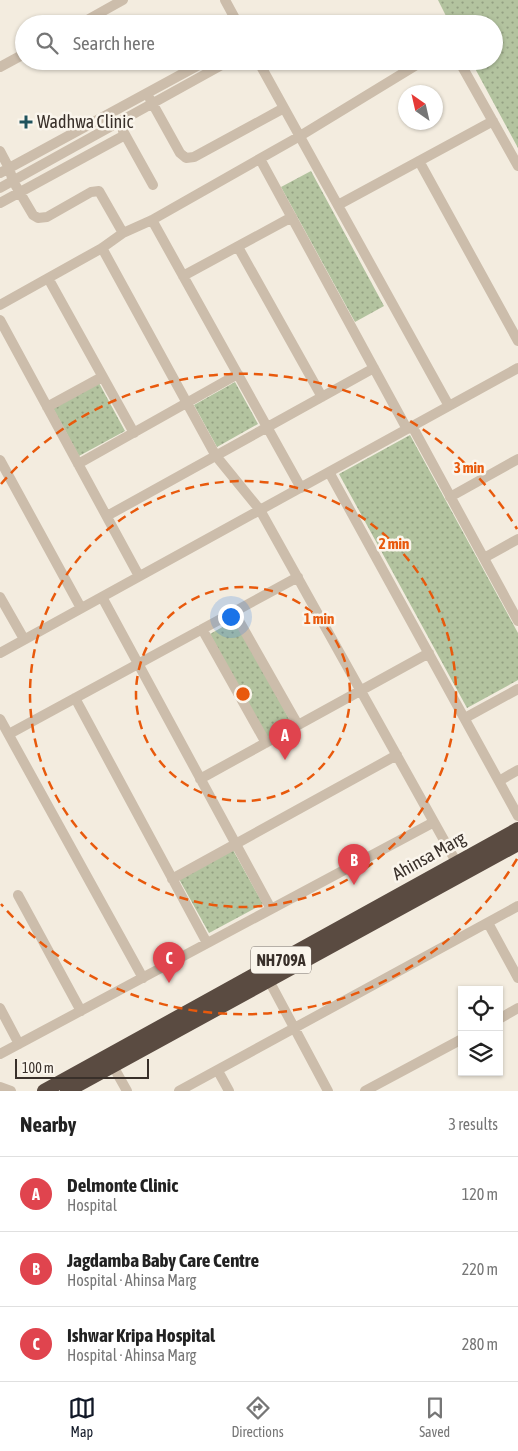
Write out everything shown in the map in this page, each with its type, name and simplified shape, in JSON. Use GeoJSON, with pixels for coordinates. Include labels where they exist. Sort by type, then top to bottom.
{"type":"FeatureCollection","features":[{"type":"Feature","properties":{"kind":"highway","name":"Ahinsa Marg"},"geometry":{"type":"LineString","coordinates":[[44,1091],[265,975],[460,868],[518,829]]}},
{"type":"Feature","properties":{"kind":"highway","name":"Ahinsa Marg"},"geometry":{"type":"LineString","coordinates":[[460,868],[518,844]]}},
{"type":"Feature","properties":{"kind":"highway","name":"Ahinsa Marg"},"geometry":{"type":"LineString","coordinates":[[67,1091],[113,1066],[265,975]]}},
{"type":"Feature","properties":{"kind":"street"},"geometry":{"type":"LineString","coordinates":[[96,15],[123,0]]}},
{"type":"Feature","properties":{"kind":"street"},"geometry":{"type":"LineString","coordinates":[[225,0],[233,15]]}},
{"type":"Feature","properties":{"kind":"street"},"geometry":{"type":"LineString","coordinates":[[0,67],[15,59]]}},
{"type":"Feature","properties":{"kind":"street"},"geometry":{"type":"LineString","coordinates":[[4,171],[190,70]]}},
{"type":"Feature","properties":{"kind":"street"},"geometry":{"type":"LineString","coordinates":[[0,188],[213,70]]}},
{"type":"Feature","properties":{"kind":"street"},"geometry":{"type":"LineString","coordinates":[[263,70],[449,406]]}},
{"type":"Feature","properties":{"kind":"street"},"geometry":{"type":"LineString","coordinates":[[0,305],[102,248],[123,233],[152,220],[300,136],[408,70]]}},
{"type":"Feature","properties":{"kind":"street"},"geometry":{"type":"LineString","coordinates":[[464,70],[518,166]]}},
{"type":"Feature","properties":{"kind":"street"},"geometry":{"type":"LineString","coordinates":[[147,94],[180,153],[186,158],[194,157],[284,108]]}},
{"type":"Feature","properties":{"kind":"street"},"geometry":{"type":"LineString","coordinates":[[338,205],[493,121]]}},
{"type":"Feature","properties":{"kind":"street"},"geometry":{"type":"LineString","coordinates":[[119,123],[153,185]]}},
{"type":"Feature","properties":{"kind":"street"},"geometry":{"type":"LineString","coordinates":[[0,203],[125,135]]}},
{"type":"Feature","properties":{"kind":"street"},"geometry":{"type":"LineString","coordinates":[[0,150],[4,171],[13,181],[33,215],[38,218],[47,217],[91,192],[99,191],[123,233]]}},
{"type":"Feature","properties":{"kind":"street"},"geometry":{"type":"LineString","coordinates":[[260,158],[374,368],[450,497],[518,621]]}},
{"type":"Feature","properties":{"kind":"street"},"geometry":{"type":"LineString","coordinates":[[419,161],[518,340]]}},
{"type":"Feature","properties":{"kind":"street"},"geometry":{"type":"LineString","coordinates":[[183,276],[292,218]]}},
{"type":"Feature","properties":{"kind":"street"},"geometry":{"type":"LineString","coordinates":[[152,220],[301,488]]}},
{"type":"Feature","properties":{"kind":"street"},"geometry":{"type":"LineString","coordinates":[[238,247],[322,397]]}},
{"type":"Feature","properties":{"kind":"street"},"geometry":{"type":"LineString","coordinates":[[102,248],[216,456],[260,510],[460,868]]}},
{"type":"Feature","properties":{"kind":"street"},"geometry":{"type":"LineString","coordinates":[[48,278],[134,433]]}},
{"type":"Feature","properties":{"kind":"street"},"geometry":{"type":"LineString","coordinates":[[0,320],[139,576]]}},
{"type":"Feature","properties":{"kind":"street"},"geometry":{"type":"LineString","coordinates":[[107,516],[374,368]]}},
{"type":"Feature","properties":{"kind":"street"},"geometry":{"type":"LineString","coordinates":[[0,652],[518,368]]}},
{"type":"Feature","properties":{"kind":"street"},"geometry":{"type":"LineString","coordinates":[[78,464],[238,374]]}},
{"type":"Feature","properties":{"kind":"street"},"geometry":{"type":"LineString","coordinates":[[47,407],[102,377]]}},
{"type":"Feature","properties":{"kind":"street"},"geometry":{"type":"LineString","coordinates":[[450,497],[518,459]]}},
{"type":"Feature","properties":{"kind":"street"},"geometry":{"type":"LineString","coordinates":[[0,460],[81,608]]}},
{"type":"Feature","properties":{"kind":"street"},"geometry":{"type":"LineString","coordinates":[[329,472],[518,816]]}},
{"type":"Feature","properties":{"kind":"street"},"geometry":{"type":"LineString","coordinates":[[484,558],[518,539]]}},
{"type":"Feature","properties":{"kind":"street"},"geometry":{"type":"LineString","coordinates":[[8,734],[298,577]]}},
{"type":"Feature","properties":{"kind":"street"},"geometry":{"type":"LineString","coordinates":[[0,597],[24,640]]}},
{"type":"Feature","properties":{"kind":"street"},"geometry":{"type":"LineString","coordinates":[[102,597],[271,909]]}},
{"type":"Feature","properties":{"kind":"street"},"geometry":{"type":"LineString","coordinates":[[234,612],[298,725]]}},
{"type":"Feature","properties":{"kind":"street"},"geometry":{"type":"LineString","coordinates":[[202,629],[266,743]]}},
{"type":"Feature","properties":{"kind":"street"},"geometry":{"type":"LineString","coordinates":[[200,779],[429,653]]}},
{"type":"Feature","properties":{"kind":"street"},"geometry":{"type":"LineString","coordinates":[[465,718],[518,689]]}},
{"type":"Feature","properties":{"kind":"street"},"geometry":{"type":"LineString","coordinates":[[74,698],[207,943]]}},
{"type":"Feature","properties":{"kind":"street"},"geometry":{"type":"LineString","coordinates":[[0,719],[143,978]]}},
{"type":"Feature","properties":{"kind":"street"},"geometry":{"type":"LineString","coordinates":[[172,879],[397,755]]}},
{"type":"Feature","properties":{"kind":"street"},"geometry":{"type":"LineString","coordinates":[[499,780],[518,770]]}},
{"type":"Feature","properties":{"kind":"street"},"geometry":{"type":"LineString","coordinates":[[0,1054],[434,822]]}},
{"type":"Feature","properties":{"kind":"street"},"geometry":{"type":"LineString","coordinates":[[18,895],[81,1010]]}},
{"type":"Feature","properties":{"kind":"street"},"geometry":{"type":"LineString","coordinates":[[179,1091],[518,906]]}},
{"type":"Feature","properties":{"kind":"street"},"geometry":{"type":"LineString","coordinates":[[488,923],[518,978]]}},
{"type":"Feature","properties":{"kind":"street"},"geometry":{"type":"LineString","coordinates":[[265,975],[328,1091]]}},
{"type":"Feature","properties":{"kind":"street"},"geometry":{"type":"LineString","coordinates":[[0,1008],[19,1044]]}},
{"type":"Feature","properties":{"kind":"street"},"geometry":{"type":"LineString","coordinates":[[503,1016],[518,1008]]}},
{"type":"Feature","properties":{"kind":"street"},"geometry":{"type":"LineString","coordinates":[[365,1091],[458,1041]]}},
{"type":"Feature","properties":{"kind":"street"},"geometry":{"type":"LineString","coordinates":[[113,1066],[127,1091]]}},
{"type":"Feature","properties":{"kind":"street"},"geometry":{"type":"LineString","coordinates":[[218,1071],[229,1091]]}},
{"type":"Feature","properties":{"kind":"street"},"geometry":{"type":"LineString","coordinates":[[0,1087],[11,1091]]}},
{"type":"Feature","properties":{"kind":"green space"},"geometry":{"type":"Polygon","coordinates":[[[438,0],[518,0],[518,148],[476,70],[503,70],[503,15],[446,15],[438,0]]]}},
{"type":"Feature","properties":{"kind":"green space"},"geometry":{"type":"Polygon","coordinates":[[[311,171],[384,306],[355,322],[281,187],[311,171]]]}},
{"type":"Feature","properties":{"kind":"green space"},"geometry":{"type":"Polygon","coordinates":[[[235,382],[258,424],[217,447],[194,405],[235,382]]]}},
{"type":"Feature","properties":{"kind":"green space"},"geometry":{"type":"Polygon","coordinates":[[[99,383],[125,431],[79,456],[53,408],[99,383]]]}},
{"type":"Feature","properties":{"kind":"green space"},"geometry":{"type":"Polygon","coordinates":[[[410,435],[518,633],[518,680],[467,708],[339,474],[410,435]]]}},
{"type":"Feature","properties":{"kind":"green space"},"geometry":{"type":"Polygon","coordinates":[[[235,620],[292,724],[267,738],[210,634],[235,620]]]}},
{"type":"Feature","properties":{"kind":"green space"},"geometry":{"type":"Polygon","coordinates":[[[233,850],[263,904],[209,933],[179,879],[233,850]]]}},
{"type":"Feature","properties":{"kind":"place","name":"Wadhwa Clinic"},"geometry":{"type":"Point","coordinates":[26,122]}},
{"type":"Feature","properties":{"kind":"place","name":"Delmonte Clinic"},"geometry":{"type":"Point","coordinates":[285,760]}},
{"type":"Feature","properties":{"kind":"place","name":"Jagdamba Baby Care Centre"},"geometry":{"type":"Point","coordinates":[354,885]}},
{"type":"Feature","properties":{"kind":"place","name":"Ishwar Kripa Hospital"},"geometry":{"type":"Point","coordinates":[169,983]}}]}
